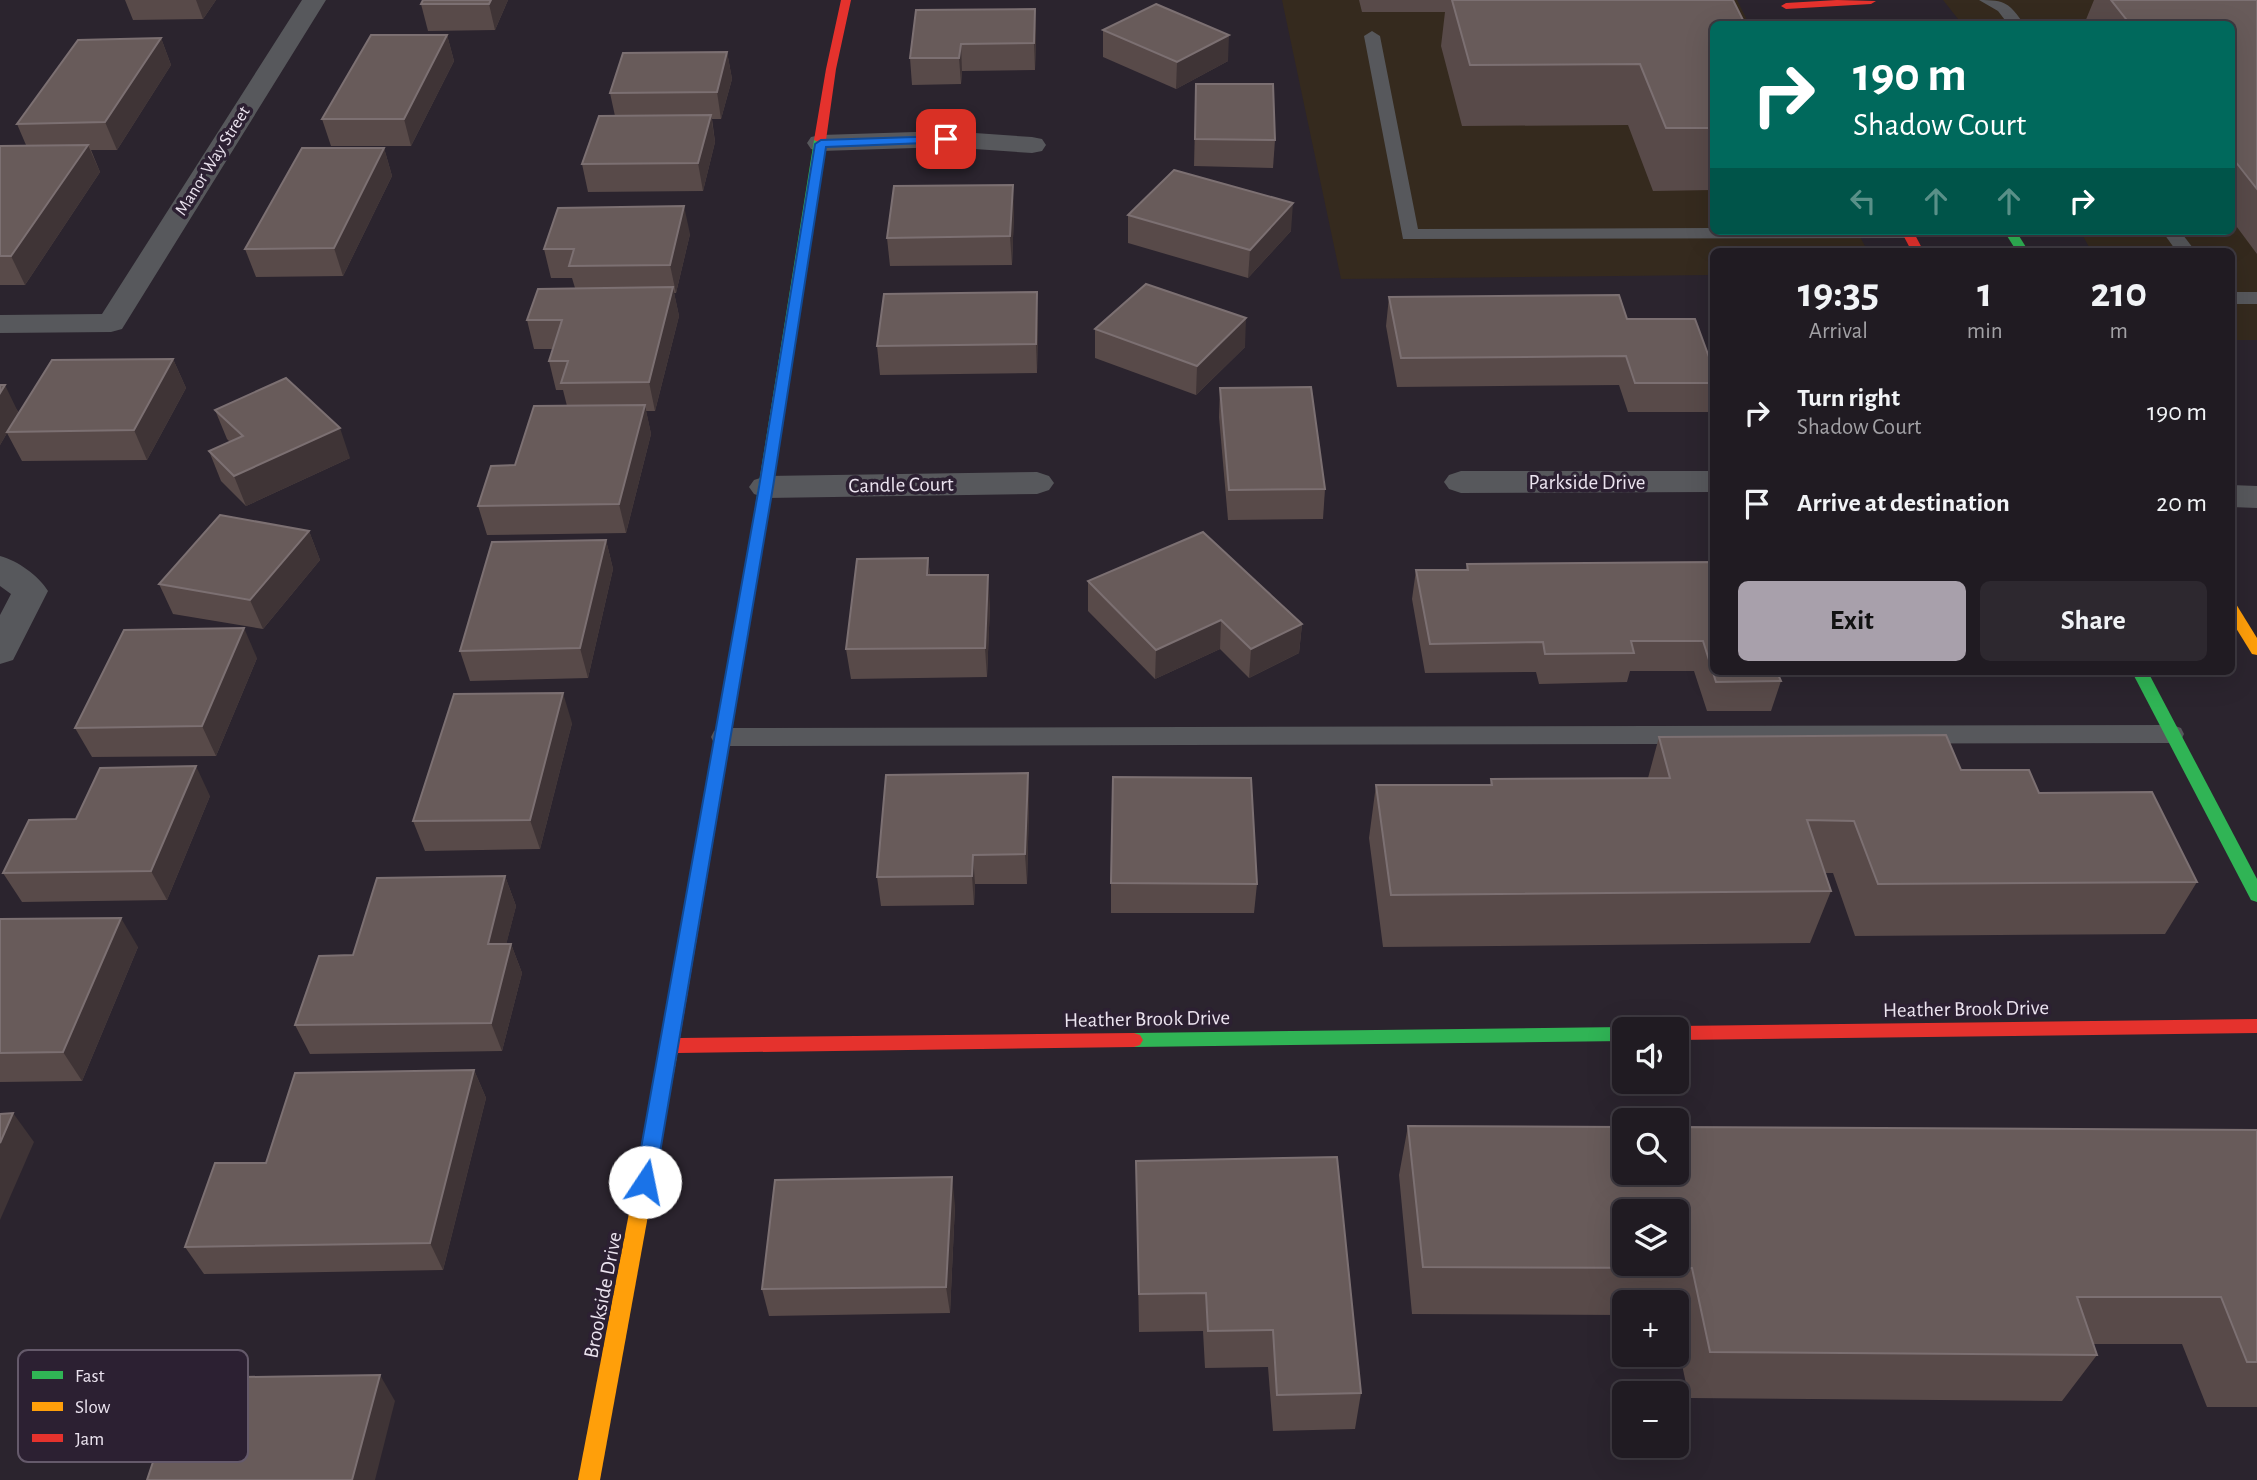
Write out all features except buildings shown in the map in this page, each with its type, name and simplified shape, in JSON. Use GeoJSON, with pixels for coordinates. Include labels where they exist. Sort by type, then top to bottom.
{"type":"FeatureCollection","features":[{"type":"Feature","properties":{"kind":"street","name":"Manor Way Street"},"geometry":{"type":"LineString","coordinates":[[0,324],[111,323],[314,0]]}},
{"type":"Feature","properties":{"kind":"street","name":"Brookside Drive"},"geometry":{"type":"LineString","coordinates":[[589,1480],[670,1046],[766,487],[831,69],[846,0]]}},
{"type":"Feature","properties":{"kind":"street"},"geometry":{"type":"LineString","coordinates":[[1784,3],[1875,3]]}},
{"type":"Feature","properties":{"kind":"street"},"geometry":{"type":"LineString","coordinates":[[1784,3],[1796,21]]}},
{"type":"Feature","properties":{"kind":"street"},"geometry":{"type":"LineString","coordinates":[[821,144],[946,139],[1032,145]]}},
{"type":"Feature","properties":{"kind":"street","name":"Parkside Drive"},"geometry":{"type":"LineString","coordinates":[[1461,482],[1710,482]]}},
{"type":"Feature","properties":{"kind":"street","name":"Candle Court"},"geometry":{"type":"LineString","coordinates":[[766,487],[1037,483]]}},
{"type":"Feature","properties":{"kind":"street"},"geometry":{"type":"LineString","coordinates":[[2235,496],[2257,497]]}},
{"type":"Feature","properties":{"kind":"street"},"geometry":{"type":"LineString","coordinates":[[0,568],[30,590],[0,650]]}},
{"type":"Feature","properties":{"kind":"street"},"geometry":{"type":"LineString","coordinates":[[2235,614],[2257,650]]}},
{"type":"Feature","properties":{"kind":"street"},"geometry":{"type":"LineString","coordinates":[[2142,675],[2257,895]]}},
{"type":"Feature","properties":{"kind":"street","name":"Heather Brook Drive"},"geometry":{"type":"LineString","coordinates":[[1689,1033],[2257,1026]]}},
{"type":"Feature","properties":{"kind":"street","name":"Heather Brook Drive"},"geometry":{"type":"LineString","coordinates":[[670,1046],[1612,1034]]}},
{"type":"Feature","properties":{"kind":"lane"},"geometry":{"type":"LineString","coordinates":[[1987,0],[2004,8],[2014,21]]}},
{"type":"Feature","properties":{"kind":"lane"},"geometry":{"type":"LineString","coordinates":[[1372,36],[1410,235],[1710,233]]}},
{"type":"Feature","properties":{"kind":"lane"},"geometry":{"type":"LineString","coordinates":[[2235,298],[2257,298]]}},
{"type":"Feature","properties":{"kind":"lane"},"geometry":{"type":"LineString","coordinates":[[723,737],[2172,734]]}},
{"type":"Feature","properties":{"kind":"shaded area"},"geometry":{"type":"Polygon","coordinates":[[[1282,0],[1737,0],[1748,21],[1710,21],[1710,235],[1859,235],[1866,248],[1710,248],[1710,275],[1341,279],[1282,0]]]}},
{"type":"Feature","properties":{"kind":"shaded area"},"geometry":{"type":"Polygon","coordinates":[[[1943,0],[2257,0],[2257,340],[2235,340],[2235,248],[2090,248],[2082,235],[2235,235],[2235,21],[1960,21],[1943,0]]]}},
{"type":"Feature","properties":{"kind":"traffic: fast"},"geometry":{"type":"LineString","coordinates":[[751,576],[820,140]]}},
{"type":"Feature","properties":{"kind":"traffic: fast"},"geometry":{"type":"LineString","coordinates":[[2012,235],[2021,248]]}},
{"type":"Feature","properties":{"kind":"traffic: fast"},"geometry":{"type":"LineString","coordinates":[[2142,675],[2257,895]]}},
{"type":"Feature","properties":{"kind":"traffic: fast"},"geometry":{"type":"LineString","coordinates":[[1134,1040],[1612,1034]]}},
{"type":"Feature","properties":{"kind":"traffic: slow"},"geometry":{"type":"LineString","coordinates":[[2235,614],[2257,650]]}},
{"type":"Feature","properties":{"kind":"traffic: slow"},"geometry":{"type":"LineString","coordinates":[[589,1480],[668,1056]]}},
{"type":"Feature","properties":{"kind":"traffic: jam"},"geometry":{"type":"LineString","coordinates":[[820,140],[831,69],[846,0]]}},
{"type":"Feature","properties":{"kind":"traffic: jam"},"geometry":{"type":"LineString","coordinates":[[1786,6],[1871,1]]}},
{"type":"Feature","properties":{"kind":"traffic: jam"},"geometry":{"type":"LineString","coordinates":[[1909,235],[1916,248]]}},
{"type":"Feature","properties":{"kind":"traffic: jam"},"geometry":{"type":"LineString","coordinates":[[668,1056],[751,576]]}},
{"type":"Feature","properties":{"kind":"traffic: jam"},"geometry":{"type":"LineString","coordinates":[[1689,1033],[2257,1026]]}},
{"type":"Feature","properties":{"kind":"traffic: jam"},"geometry":{"type":"LineString","coordinates":[[670,1046],[1134,1040]]}},
{"type":"Feature","properties":{"kind":"route"},"geometry":{"type":"LineString","coordinates":[[645,1182],[766,487],[821,144],[946,139]]}}]}
